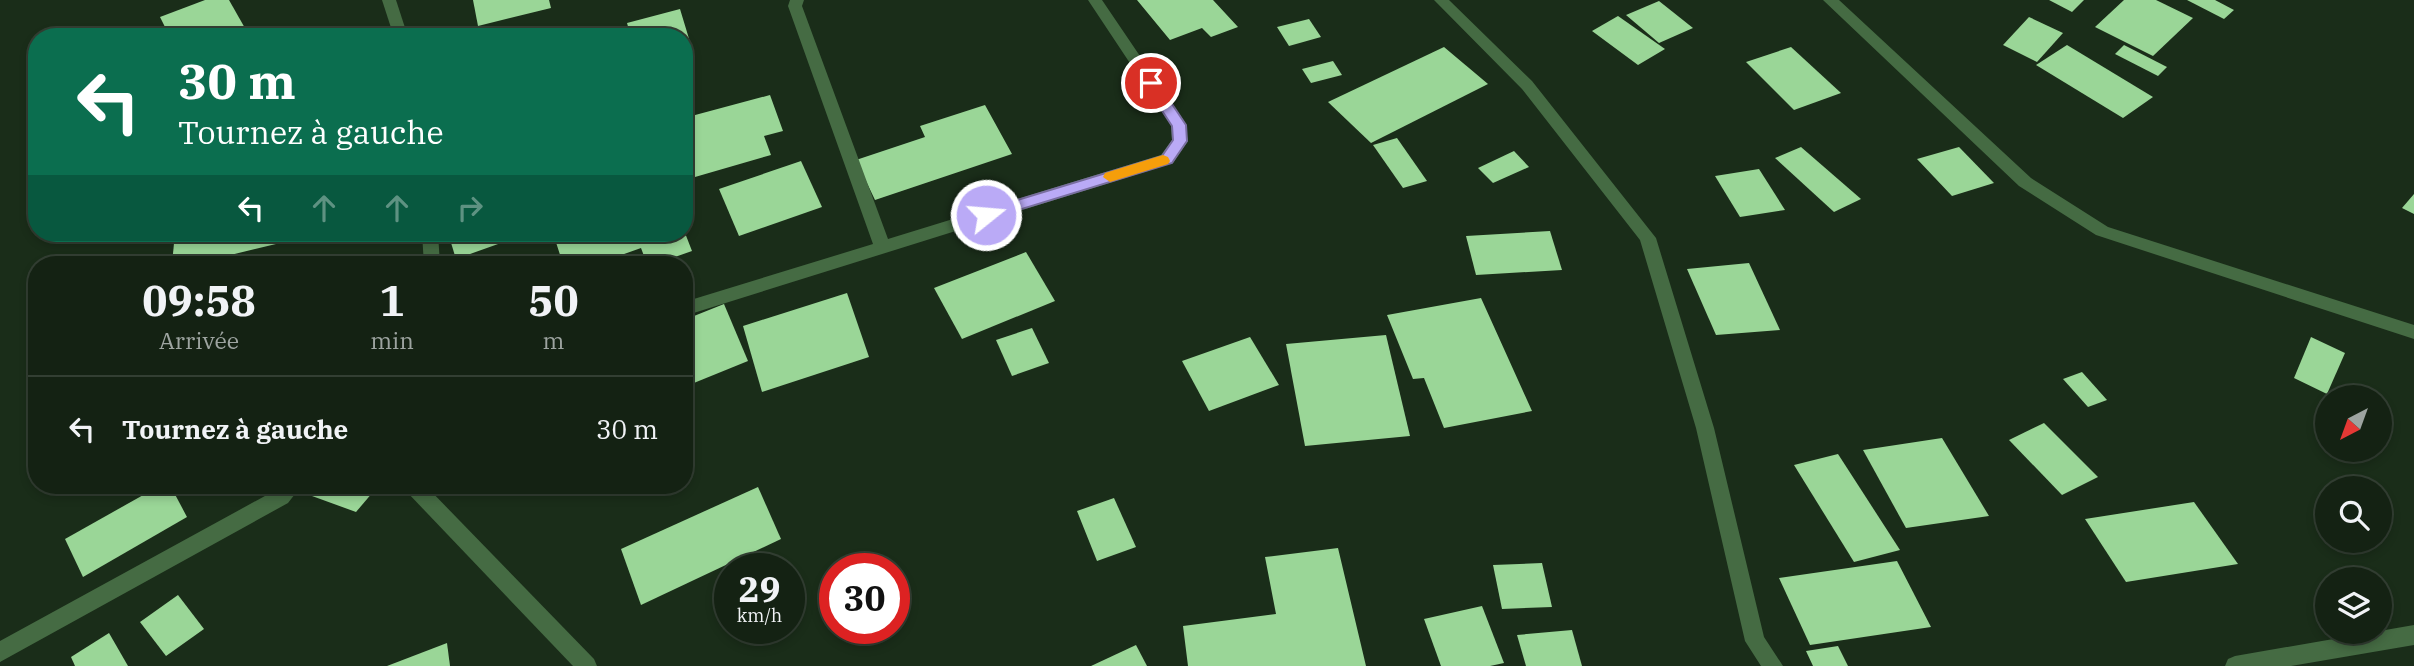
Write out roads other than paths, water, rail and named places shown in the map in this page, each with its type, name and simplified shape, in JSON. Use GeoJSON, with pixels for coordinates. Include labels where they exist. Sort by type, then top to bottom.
{"type":"FeatureCollection","features":[{"type":"Feature","properties":{"kind":"street"},"geometry":{"type":"LineString","coordinates":[[389,0],[398,28]]}},
{"type":"Feature","properties":{"kind":"street"},"geometry":{"type":"LineString","coordinates":[[797,0],[795,6],[882,246]]}},
{"type":"Feature","properties":{"kind":"street"},"geometry":{"type":"LineString","coordinates":[[693,306],[1167,159],[1180,141],[1179,125],[1095,0]]}},
{"type":"Feature","properties":{"kind":"street"},"geometry":{"type":"LineString","coordinates":[[1441,0],[1527,85],[1648,239],[1705,428],[1755,641],[1773,666]]}},
{"type":"Feature","properties":{"kind":"street"},"geometry":{"type":"LineString","coordinates":[[1830,0],[2025,182],[2102,231],[2414,332]]}},
{"type":"Feature","properties":{"kind":"street"},"geometry":{"type":"LineString","coordinates":[[0,652],[284,494]]}},
{"type":"Feature","properties":{"kind":"street"},"geometry":{"type":"LineString","coordinates":[[422,494],[587,666]]}},
{"type":"Feature","properties":{"kind":"street"},"geometry":{"type":"LineString","coordinates":[[2235,666],[2414,635]]}}]}
